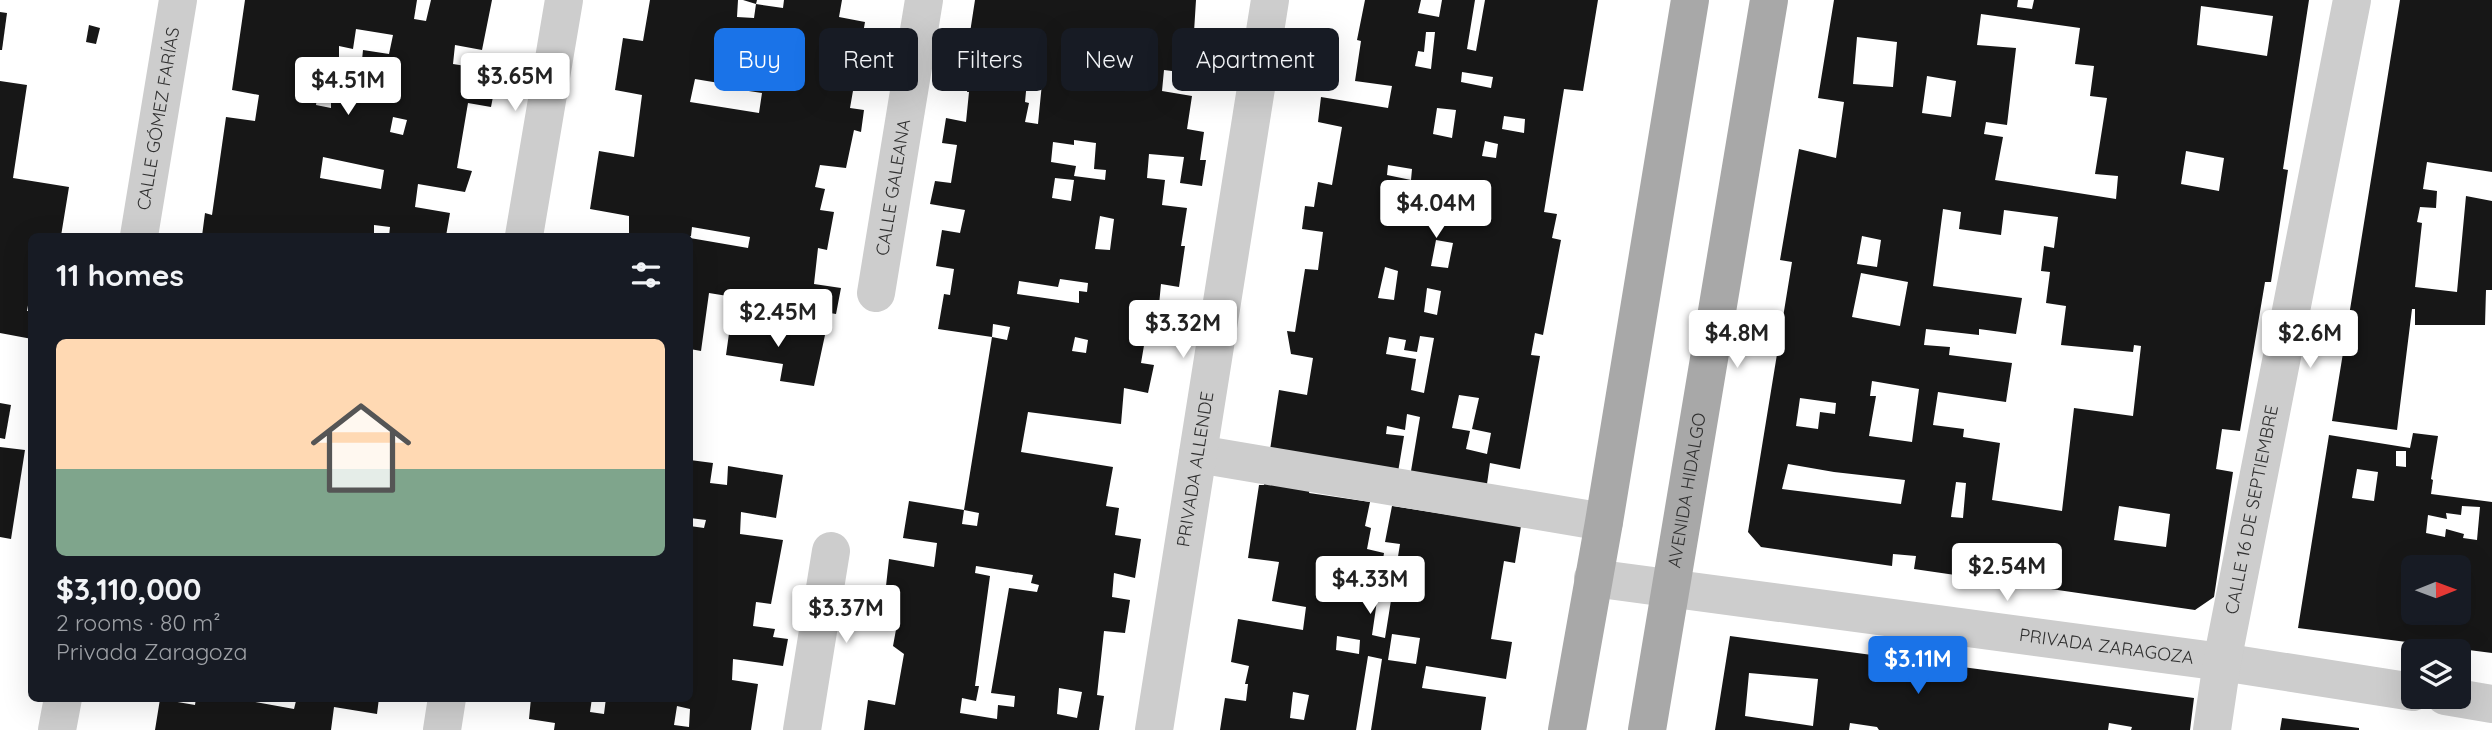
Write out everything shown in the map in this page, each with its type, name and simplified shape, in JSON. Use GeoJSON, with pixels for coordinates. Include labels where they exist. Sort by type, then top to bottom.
{"type":"FeatureCollection","features":[{"type":"Feature","properties":{"kind":"main road"},"geometry":{"type":"LineString","coordinates":[[1567,730],[1690,0]]}},
{"type":"Feature","properties":{"kind":"main road","name":"AVENIDA HIDALGO"},"geometry":{"type":"LineString","coordinates":[[1647,730],[1769,0]]}},
{"type":"Feature","properties":{"kind":"street","name":"CALLE GÓMEZ FARÍAS"},"geometry":{"type":"LineString","coordinates":[[139,233],[178,0]]}},
{"type":"Feature","properties":{"kind":"street"},"geometry":{"type":"LineString","coordinates":[[525,233],[564,0]]}},
{"type":"Feature","properties":{"kind":"street","name":"CALLE GALEANA"},"geometry":{"type":"LineString","coordinates":[[876,293],[924,0]]}},
{"type":"Feature","properties":{"kind":"street","name":"PRIVADA ALLENDE"},"geometry":{"type":"LineString","coordinates":[[1153,730],[1270,0]]}},
{"type":"Feature","properties":{"kind":"street","name":"CALLE 16 DE SEPTIEMBRE"},"geometry":{"type":"LineString","coordinates":[[2212,730],[2222,662],[2352,0]]}},
{"type":"Feature","properties":{"kind":"street"},"geometry":{"type":"LineString","coordinates":[[1198,454],[1604,522]]}},
{"type":"Feature","properties":{"kind":"street"},"geometry":{"type":"LineString","coordinates":[[802,730],[831,551]]}},
{"type":"Feature","properties":{"kind":"street","name":"PRIVADA ZARAGOZA"},"geometry":{"type":"LineString","coordinates":[[1593,578],[2222,662],[2401,690]]}},
{"type":"Feature","properties":{"kind":"street"},"geometry":{"type":"LineString","coordinates":[[2471,700],[2492,704]]}},
{"type":"Feature","properties":{"kind":"street"},"geometry":{"type":"LineString","coordinates":[[57,730],[62,702]]}},
{"type":"Feature","properties":{"kind":"street"},"geometry":{"type":"LineString","coordinates":[[442,730],[446,702]]}},
{"type":"Feature","properties":{"kind":"building"},"geometry":{"type":"Polygon","coordinates":[[[245,0],[417,0],[414,19],[426,21],[431,0],[492,0],[482,50],[455,45],[453,64],[498,71],[491,107],[468,103],[457,168],[472,171],[465,192],[418,184],[415,207],[450,213],[447,233],[389,233],[390,227],[374,225],[374,233],[202,233],[205,213],[212,215],[226,117],[255,121],[259,95],[232,90],[245,0]],[[356,29],[353,49],[339,46],[339,58],[362,60],[363,50],[389,54],[393,35],[356,29]],[[318,91],[316,105],[331,108],[331,91],[318,91]],[[393,117],[390,132],[403,135],[407,120],[393,117]],[[323,157],[320,178],[381,189],[384,170],[323,157]]]}},
{"type":"Feature","properties":{"kind":"building"},"geometry":{"type":"Polygon","coordinates":[[[650,0],[738,0],[737,17],[754,18],[756,4],[783,8],[784,0],[842,0],[839,17],[865,22],[864,28],[819,28],[819,91],[853,91],[850,108],[864,110],[861,132],[854,130],[846,168],[820,165],[815,187],[825,189],[820,210],[834,212],[827,250],[818,248],[814,284],[841,288],[836,314],[709,293],[701,351],[693,350],[693,239],[748,248],[750,237],[692,227],[691,233],[629,233],[629,216],[590,209],[599,151],[634,157],[642,95],[615,90],[623,38],[643,41],[650,0]]]}},
{"type":"Feature","properties":{"kind":"building"},"geometry":{"type":"Polygon","coordinates":[[[975,0],[1196,0],[1194,28],[1172,28],[1172,71],[1164,70],[1162,91],[1192,96],[1187,129],[1204,132],[1200,160],[1206,160],[1202,186],[1180,183],[1184,157],[1149,154],[1147,178],[1165,180],[1162,205],[1187,208],[1181,246],[1185,246],[1179,287],[1161,284],[1159,305],[1176,308],[1171,332],[1147,328],[1141,363],[1154,365],[1148,393],[1124,388],[1121,424],[1028,412],[1021,452],[1113,467],[1106,506],[1119,508],[1115,535],[1141,539],[1135,578],[1114,573],[1112,597],[1130,600],[1125,633],[1104,631],[1097,695],[1104,696],[1099,730],[864,730],[868,700],[895,705],[904,654],[893,646],[897,624],[882,622],[889,559],[934,567],[937,543],[903,538],[909,501],[964,510],[992,337],[938,329],[944,294],[950,295],[954,269],[936,266],[942,230],[960,233],[965,210],[930,204],[935,181],[951,183],[957,145],[942,143],[946,118],[966,122],[967,91],[1026,91],[1025,102],[1029,103],[1025,122],[1038,124],[1041,91],[1047,91],[1047,28],[971,28],[975,0]],[[1074,140],[1074,145],[1053,142],[1051,162],[1076,166],[1074,176],[1105,180],[1106,170],[1094,169],[1096,143],[1074,140]],[[1055,178],[1052,198],[1071,201],[1074,180],[1055,178]],[[1100,216],[1095,249],[1110,250],[1114,219],[1100,216]],[[1060,279],[1058,287],[1019,281],[1017,294],[1079,303],[1079,291],[1087,292],[1088,283],[1060,279]],[[993,324],[992,337],[1007,340],[1010,327],[993,324]],[[1075,337],[1072,351],[1086,353],[1088,340],[1075,337]],[[964,510],[962,524],[977,526],[979,513],[964,510]],[[976,566],[975,573],[990,576],[975,686],[979,686],[976,701],[962,698],[960,713],[997,719],[998,705],[1014,707],[1015,696],[991,693],[1009,588],[1037,592],[1039,585],[1031,583],[1033,575],[976,566]],[[1059,688],[1057,714],[1077,718],[1082,692],[1059,688]]]}},
{"type":"Feature","properties":{"kind":"building"},"geometry":{"type":"Polygon","coordinates":[[[1365,0],[1421,0],[1418,13],[1439,17],[1442,0],[1475,0],[1467,49],[1476,51],[1485,0],[1598,0],[1583,91],[1564,89],[1544,212],[1557,214],[1552,238],[1561,240],[1543,335],[1535,333],[1531,355],[1540,356],[1520,469],[1490,463],[1486,491],[1410,477],[1420,417],[1407,414],[1405,430],[1387,426],[1386,434],[1404,436],[1398,472],[1270,450],[1279,390],[1307,395],[1313,358],[1291,354],[1287,331],[1295,332],[1305,269],[1318,270],[1323,232],[1302,229],[1305,206],[1314,207],[1318,182],[1332,185],[1342,127],[1318,122],[1321,97],[1388,108],[1392,86],[1355,81],[1361,41],[1357,40],[1365,0]],[[1426,32],[1424,52],[1418,51],[1415,66],[1431,69],[1435,32],[1426,32]],[[1462,72],[1461,82],[1491,88],[1493,77],[1462,72]],[[1437,108],[1433,134],[1452,138],[1456,110],[1437,108]],[[1504,116],[1502,129],[1524,133],[1525,119],[1504,116]],[[1485,141],[1482,156],[1496,158],[1498,144],[1485,141]],[[1388,165],[1387,175],[1411,180],[1412,169],[1388,165]],[[1436,240],[1431,266],[1448,268],[1453,243],[1436,240]],[[1385,267],[1378,298],[1394,300],[1398,271],[1385,267]],[[1427,288],[1424,312],[1437,315],[1441,291],[1427,288]],[[1420,336],[1417,352],[1404,350],[1406,340],[1389,337],[1386,354],[1416,359],[1411,390],[1424,393],[1434,338],[1420,336]],[[1459,395],[1452,428],[1470,431],[1466,449],[1487,454],[1491,433],[1472,429],[1479,398],[1459,395]]]}},
{"type":"Feature","properties":{"kind":"building"},"geometry":{"type":"Polygon","coordinates":[[[1834,0],[2018,0],[2017,7],[2032,9],[2034,0],[2309,0],[2283,169],[2288,170],[2271,282],[2265,282],[2240,431],[2222,429],[2216,469],[2233,472],[2214,597],[2195,610],[1914,569],[1916,556],[1893,554],[1892,566],[1761,547],[1748,532],[1792,262],[1780,260],[1799,149],[1836,158],[1844,102],[1818,98],[1834,0]],[[2201,6],[2197,45],[2267,56],[2273,16],[2201,6]],[[1981,14],[1977,45],[2016,48],[2007,125],[1986,122],[1984,134],[2003,137],[1995,180],[2116,199],[2118,176],[2095,174],[2107,98],[2090,96],[2094,66],[2075,64],[2080,28],[1981,14]],[[1857,37],[1853,84],[1893,87],[1897,42],[1857,37]],[[1927,76],[1922,113],[1951,117],[1956,81],[1927,76]],[[2186,151],[2181,184],[2219,191],[2224,158],[2186,151]],[[1943,209],[1933,286],[2022,298],[2016,334],[1979,329],[1979,335],[1926,329],[1924,345],[1950,347],[1949,355],[2012,363],[2006,402],[1938,392],[1933,425],[1964,429],[1963,437],[2000,443],[1992,500],[2062,511],[2074,408],[2133,416],[2141,346],[2134,345],[2133,352],[2061,345],[2066,306],[2046,303],[2050,272],[2041,271],[2044,246],[2054,248],[2058,217],[2004,210],[2001,235],[1959,229],[1961,212],[1943,209]],[[1862,236],[1857,264],[1877,267],[1881,240],[1862,236]],[[1861,273],[1852,317],[1900,326],[1908,282],[1861,273]],[[1872,381],[1870,396],[1876,396],[1869,436],[1912,442],[1919,389],[1872,381]],[[1800,398],[1796,426],[1818,429],[1820,412],[1835,414],[1836,403],[1800,398]],[[1788,464],[1782,489],[1901,504],[1905,480],[1788,464]],[[1956,482],[1951,517],[1963,518],[1966,483],[1956,482]],[[2119,506],[2114,540],[2166,547],[2170,514],[2119,506]]]}},
{"type":"Feature","properties":{"kind":"building"},"geometry":{"type":"Polygon","coordinates":[[[2400,0],[2492,0],[2492,172],[2427,162],[2423,189],[2437,191],[2436,208],[2420,207],[2417,222],[2422,223],[2415,287],[2457,292],[2466,196],[2492,201],[2492,290],[2486,290],[2485,325],[2415,325],[2415,309],[2412,309],[2397,430],[2332,421],[2400,0]]]}},
{"type":"Feature","properties":{"kind":"building"},"geometry":{"type":"Polygon","coordinates":[[[0,12],[7,13],[2,50],[0,50],[0,12]]]}},
{"type":"Feature","properties":{"kind":"building"},"geometry":{"type":"Polygon","coordinates":[[[89,25],[100,28],[96,44],[86,42],[89,25]]]}},
{"type":"Feature","properties":{"kind":"building"},"geometry":{"type":"Polygon","coordinates":[[[0,81],[27,85],[13,178],[69,187],[61,233],[28,233],[28,338],[0,333],[0,81]]]}},
{"type":"Feature","properties":{"kind":"building"},"geometry":{"type":"Polygon","coordinates":[[[731,319],[825,335],[814,386],[780,381],[783,364],[726,355],[731,319]]]}},
{"type":"Feature","properties":{"kind":"building"},"geometry":{"type":"Polygon","coordinates":[[[0,403],[11,405],[5,439],[0,438],[0,403]]]}},
{"type":"Feature","properties":{"kind":"building"},"geometry":{"type":"Polygon","coordinates":[[[2413,433],[2438,436],[2431,494],[2492,502],[2492,653],[2471,650],[2471,639],[2401,639],[2401,641],[2298,628],[2329,435],[2410,448],[2413,433]],[[2396,451],[2396,466],[2406,467],[2406,451],[2396,451]],[[2357,469],[2352,498],[2374,501],[2378,472],[2357,469]],[[2462,506],[2461,515],[2446,513],[2447,519],[2428,515],[2426,533],[2445,537],[2446,529],[2464,534],[2463,538],[2477,540],[2480,507],[2462,506]]]}},
{"type":"Feature","properties":{"kind":"building"},"geometry":{"type":"Polygon","coordinates":[[[0,447],[25,450],[11,539],[0,537],[0,447]]]}},
{"type":"Feature","properties":{"kind":"building"},"geometry":{"type":"Polygon","coordinates":[[[693,460],[713,463],[710,483],[727,485],[728,466],[783,475],[776,518],[741,512],[740,534],[783,540],[771,604],[756,602],[753,626],[775,629],[773,637],[788,639],[783,666],[733,659],[732,680],[758,684],[751,730],[554,730],[555,723],[529,719],[531,702],[591,702],[590,712],[604,714],[606,702],[693,702],[693,526],[704,528],[706,520],[693,518],[693,460]],[[677,706],[674,725],[689,727],[690,709],[677,706]]]}},
{"type":"Feature","properties":{"kind":"building"},"geometry":{"type":"Polygon","coordinates":[[[1265,480],[1310,488],[1309,493],[1370,502],[1365,526],[1371,528],[1367,549],[1384,553],[1372,635],[1385,638],[1400,544],[1385,542],[1392,506],[1521,526],[1515,563],[1504,561],[1491,639],[1512,642],[1506,679],[1426,666],[1422,688],[1486,697],[1481,730],[1371,730],[1382,659],[1368,656],[1356,730],[1220,730],[1225,698],[1246,701],[1248,684],[1245,684],[1249,666],[1231,662],[1238,619],[1303,630],[1306,607],[1272,601],[1279,562],[1248,558],[1259,485],[1264,485],[1265,480]],[[1392,634],[1388,660],[1416,664],[1420,638],[1392,634]],[[1337,636],[1336,650],[1359,654],[1360,640],[1337,636]],[[1293,692],[1290,718],[1304,720],[1309,695],[1293,692]]]}},
{"type":"Feature","properties":{"kind":"building"},"geometry":{"type":"Polygon","coordinates":[[[1730,636],[2194,698],[2190,730],[2131,730],[2132,727],[2109,723],[2108,730],[1879,730],[1877,727],[1850,723],[1849,730],[1715,730],[1730,636]],[[1749,673],[1745,716],[1813,726],[1818,679],[1749,673]]]}},
{"type":"Feature","properties":{"kind":"building"},"geometry":{"type":"Polygon","coordinates":[[[160,702],[195,705],[195,702],[256,702],[294,709],[296,702],[378,702],[377,714],[334,707],[331,730],[155,730],[160,702]]]}},
{"type":"Feature","properties":{"kind":"building"},"geometry":{"type":"Polygon","coordinates":[[[2282,718],[2359,728],[2359,730],[2280,730],[2282,718]]]}}]}
